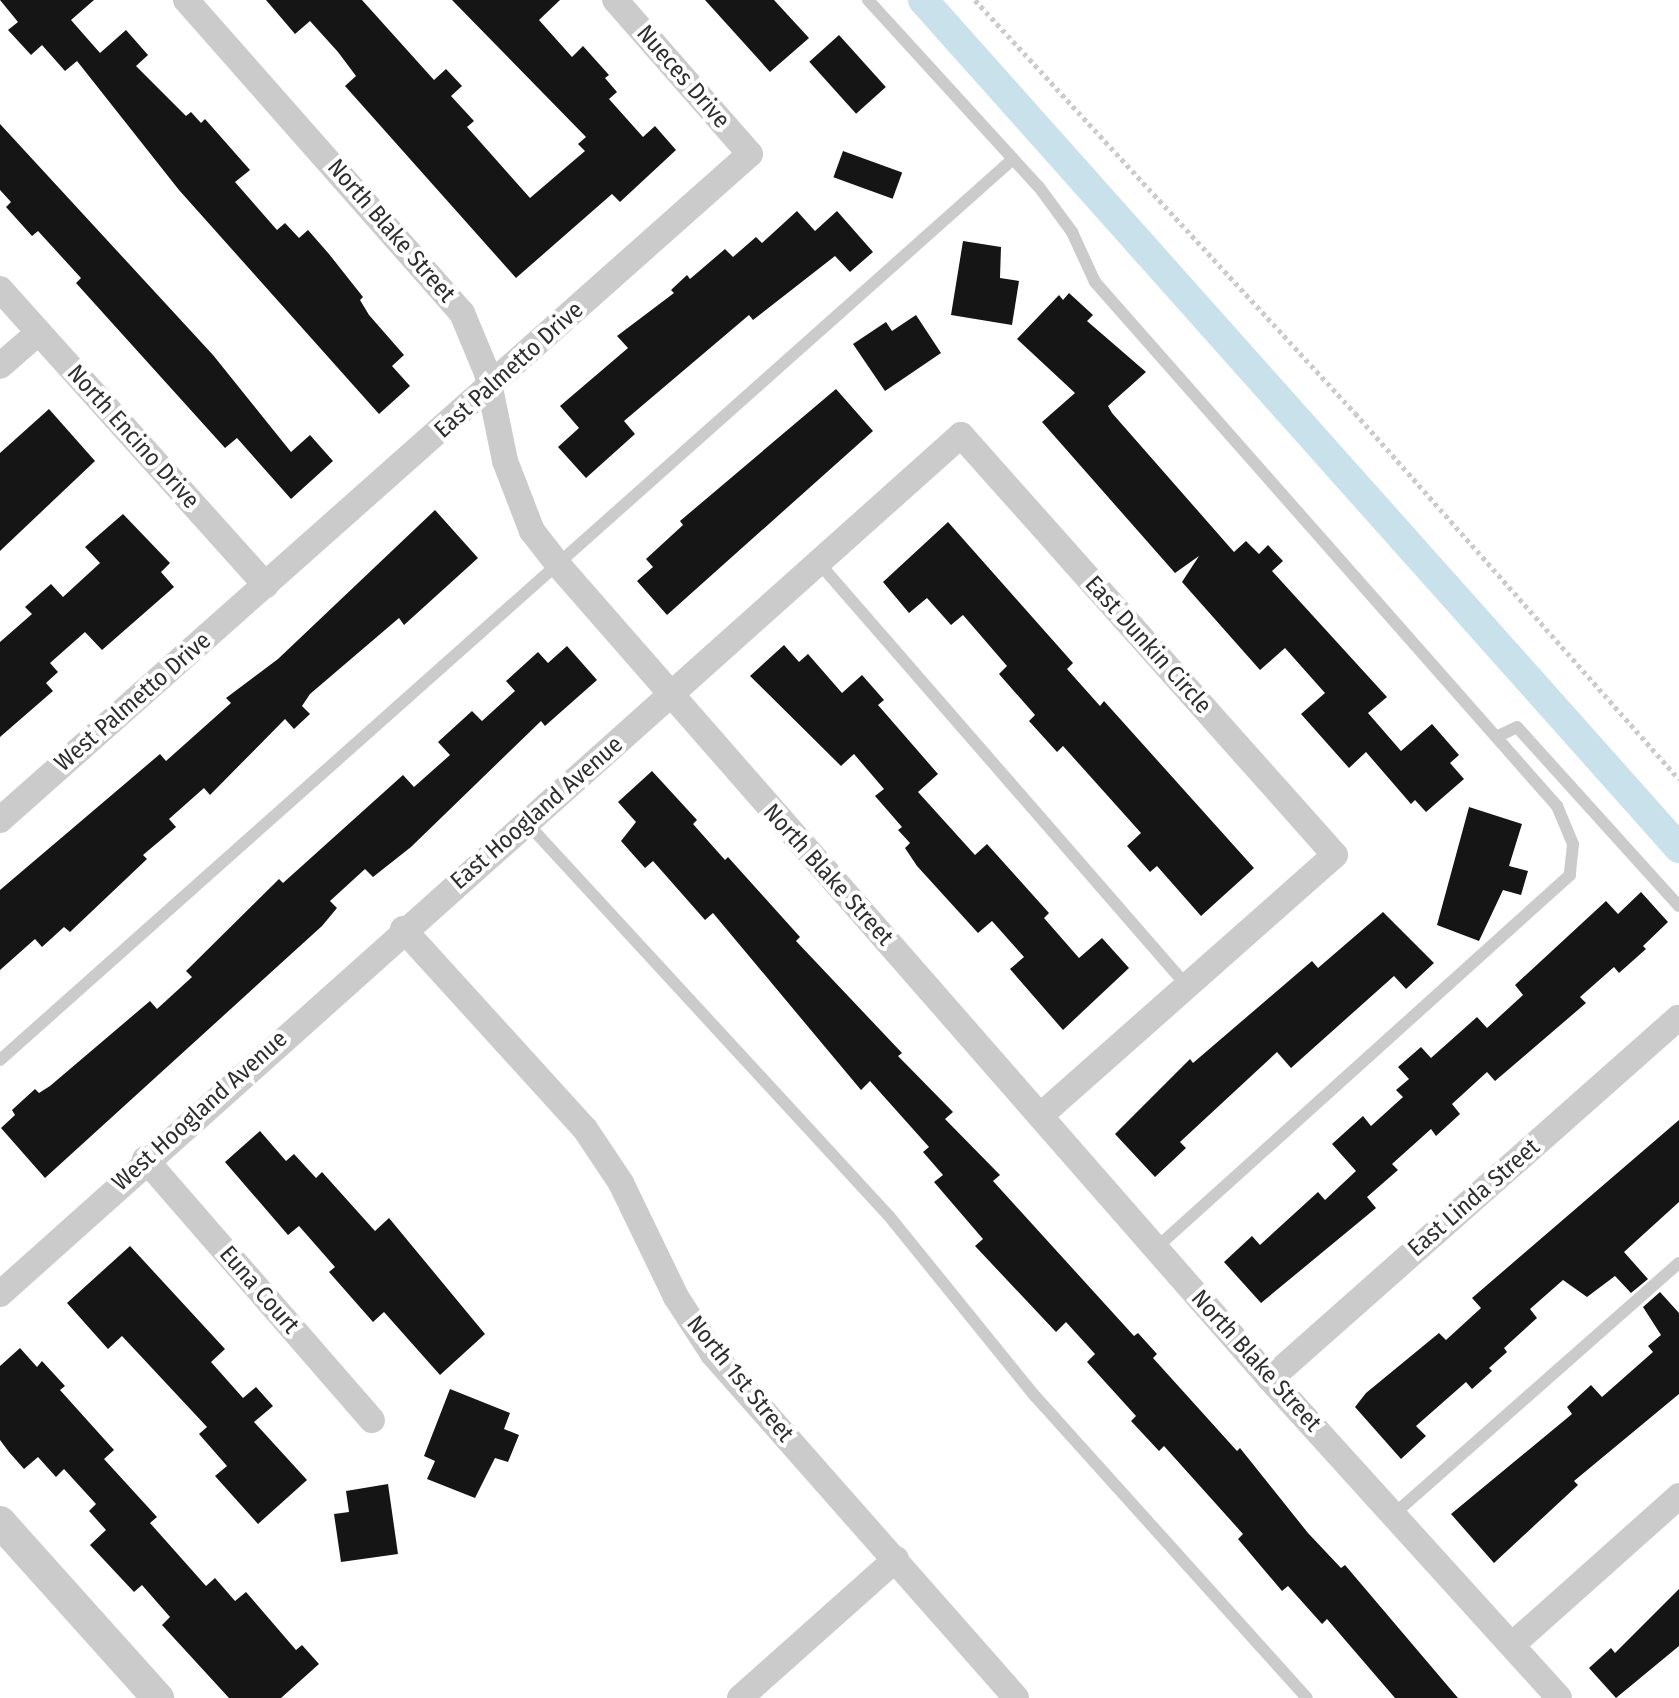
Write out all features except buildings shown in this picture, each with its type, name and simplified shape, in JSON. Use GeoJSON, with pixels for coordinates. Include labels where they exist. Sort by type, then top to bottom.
{"type":"FeatureCollection","features":[{"type":"Feature","properties":{"kind":"street","name":"North Blake Street"},"geometry":{"type":"LineString","coordinates":[[186,0],[462,313],[489,388],[505,461],[532,531],[560,567],[1270,1379],[1559,1698]]}},
{"type":"Feature","properties":{"kind":"street","name":"Nueces Drive"},"geometry":{"type":"LineString","coordinates":[[615,0],[750,154]]}},
{"type":"Feature","properties":{"kind":"street","name":"East Palmetto Drive"},"geometry":{"type":"LineString","coordinates":[[266,585],[750,154]]}},
{"type":"Feature","properties":{"kind":"street","name":"North Encino Drive"},"geometry":{"type":"LineString","coordinates":[[0,289],[266,585]]}},
{"type":"Feature","properties":{"kind":"street"},"geometry":{"type":"LineString","coordinates":[[0,366],[38,333]]}},
{"type":"Feature","properties":{"kind":"street","name":"East Dunkin Circle"},"geometry":{"type":"LineString","coordinates":[[671,697],[961,435],[1335,855],[1041,1115]]}},
{"type":"Feature","properties":{"kind":"street","name":"West Palmetto Drive"},"geometry":{"type":"LineString","coordinates":[[0,820],[266,585]]}},
{"type":"Feature","properties":{"kind":"street","name":"East Hoogland Avenue"},"geometry":{"type":"LineString","coordinates":[[403,929],[671,697]]}},
{"type":"Feature","properties":{"kind":"street","name":"West Hoogland Avenue"},"geometry":{"type":"LineString","coordinates":[[0,1294],[145,1159],[403,929]]}},
{"type":"Feature","properties":{"kind":"street","name":"North 1st Street"},"geometry":{"type":"LineString","coordinates":[[403,929],[585,1129],[621,1183],[676,1297],[713,1354],[1016,1698]]}},
{"type":"Feature","properties":{"kind":"street","name":"East Linda Street"},"geometry":{"type":"LineString","coordinates":[[1270,1379],[1678,1018]]}},
{"type":"Feature","properties":{"kind":"street","name":"Euna Court"},"geometry":{"type":"LineString","coordinates":[[145,1159],[372,1420]]}},
{"type":"Feature","properties":{"kind":"street"},"geometry":{"type":"LineString","coordinates":[[1512,1645],[1679,1496]]}},
{"type":"Feature","properties":{"kind":"street"},"geometry":{"type":"LineString","coordinates":[[0,1522],[158,1698]]}},
{"type":"Feature","properties":{"kind":"street"},"geometry":{"type":"LineString","coordinates":[[740,1698],[896,1559]]}},
{"type":"Feature","properties":{"kind":"lane"},"geometry":{"type":"LineString","coordinates":[[868,0],[1013,159],[1072,232],[1095,282],[1557,806],[1573,844],[1570,875],[1156,1248]]}},
{"type":"Feature","properties":{"kind":"lane"},"geometry":{"type":"LineString","coordinates":[[0,1060],[560,567],[1013,159]]}},
{"type":"Feature","properties":{"kind":"lane"},"geometry":{"type":"LineString","coordinates":[[819,563],[1187,986]]}},
{"type":"Feature","properties":{"kind":"lane"},"geometry":{"type":"LineString","coordinates":[[1496,737],[1517,727],[1679,906]]}},
{"type":"Feature","properties":{"kind":"lane"},"geometry":{"type":"LineString","coordinates":[[526,822],[889,1216],[1035,1396],[1307,1698]]}},
{"type":"Feature","properties":{"kind":"lane"},"geometry":{"type":"LineString","coordinates":[[1393,1515],[1679,1263]]}},
{"type":"Feature","properties":{"kind":"path"},"geometry":{"type":"LineString","coordinates":[[975,0],[1355,413],[1679,779]]}},
{"type":"Feature","properties":{"kind":"waterway"},"geometry":{"type":"LineString","coordinates":[[923,0],[1679,848]]}}]}
